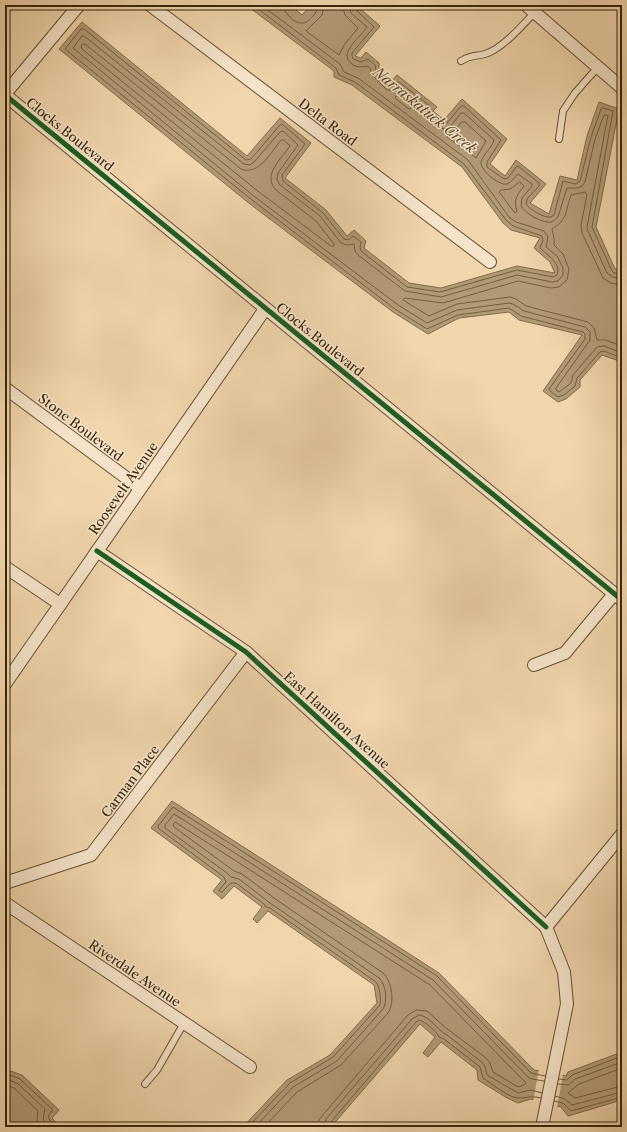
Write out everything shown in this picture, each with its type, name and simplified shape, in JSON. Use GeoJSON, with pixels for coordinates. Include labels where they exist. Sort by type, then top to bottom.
{"type":"FeatureCollection","features":[{"type":"Feature","properties":{"kind":"street"},"geometry":{"type":"LineString","coordinates":[[5,94],[80,5]]}},
{"type":"Feature","properties":{"kind":"street","name":"Delta Road"},"geometry":{"type":"LineString","coordinates":[[150,5],[490,262]]}},
{"type":"Feature","properties":{"kind":"street"},"geometry":{"type":"LineString","coordinates":[[530,9],[622,88]]}},
{"type":"Feature","properties":{"kind":"street","name":"Clocks Boulevard"},"geometry":{"type":"LineString","coordinates":[[5,94],[265,309],[417,431],[618,597]]}},
{"type":"Feature","properties":{"kind":"street","name":"Roosevelt Avenue"},"geometry":{"type":"LineString","coordinates":[[5,684],[265,309]]}},
{"type":"Feature","properties":{"kind":"street","name":"Stone Boulevard"},"geometry":{"type":"LineString","coordinates":[[5,388],[140,488]]}},
{"type":"Feature","properties":{"kind":"street","name":"East Hamilton Avenue"},"geometry":{"type":"LineString","coordinates":[[97,551],[246,652],[546,927]]}},
{"type":"Feature","properties":{"kind":"street"},"geometry":{"type":"LineString","coordinates":[[5,567],[60,604]]}},
{"type":"Feature","properties":{"kind":"street"},"geometry":{"type":"LineString","coordinates":[[534,665],[564,653],[618,597]]}},
{"type":"Feature","properties":{"kind":"street","name":"Carman Place"},"geometry":{"type":"LineString","coordinates":[[5,883],[91,855],[246,652]]}},
{"type":"Feature","properties":{"kind":"street"},"geometry":{"type":"LineString","coordinates":[[542,1127],[567,1004],[564,972],[546,927],[622,834]]}},
{"type":"Feature","properties":{"kind":"street","name":"Riverdale Avenue"},"geometry":{"type":"LineString","coordinates":[[5,903],[250,1067]]}},
{"type":"Feature","properties":{"kind":"lane"},"geometry":{"type":"LineString","coordinates":[[461,61],[469,56],[485,54],[502,44],[530,9]]}},
{"type":"Feature","properties":{"kind":"lane"},"geometry":{"type":"LineString","coordinates":[[559,139],[563,111],[575,93],[598,67]]}},
{"type":"Feature","properties":{"kind":"lane"},"geometry":{"type":"LineString","coordinates":[[144,1084],[157,1070],[184,1023]]}},
{"type":"Feature","properties":{"kind":"water","name":"Narraskatuck Creek"},"geometry":{"type":"Polygon","coordinates":[[[246,5],[290,5],[302,15],[311,5],[356,5],[380,26],[355,56],[361,58],[366,52],[379,63],[379,70],[391,82],[397,75],[437,107],[433,111],[444,120],[462,99],[507,139],[490,164],[505,176],[516,160],[546,184],[530,203],[549,214],[560,176],[577,180],[587,136],[599,102],[619,109],[596,227],[615,269],[622,270],[622,362],[602,355],[580,380],[580,387],[566,399],[558,402],[543,391],[582,335],[519,320],[509,312],[459,318],[428,334],[393,312],[250,204],[59,49],[82,22],[247,156],[280,118],[311,143],[285,178],[326,210],[347,236],[354,230],[366,241],[364,248],[409,283],[441,288],[517,266],[555,273],[550,262],[534,248],[540,238],[511,230],[503,223],[462,167],[352,85],[334,77],[334,71],[246,5]]]}},
{"type":"Feature","properties":{"kind":"water"},"geometry":{"type":"Polygon","coordinates":[[[172,801],[439,973],[534,1070],[566,1076],[568,1072],[622,1052],[622,1100],[568,1116],[561,1107],[531,1099],[518,1103],[478,1080],[477,1070],[441,1042],[428,1057],[423,1053],[435,1037],[420,1024],[331,1127],[243,1127],[287,1080],[330,1055],[377,1003],[374,985],[268,911],[257,923],[253,919],[262,907],[234,886],[222,899],[213,891],[222,880],[151,828],[172,801]]]}},
{"type":"Feature","properties":{"kind":"water"},"geometry":{"type":"Polygon","coordinates":[[[5,1069],[22,1075],[59,1110],[52,1118],[61,1127],[5,1127],[5,1069]]]}},
{"type":"Feature","properties":{"kind":"pier"},"geometry":{"type":"Polygon","coordinates":[[[539,1069],[563,1074],[557,1108],[533,1102],[539,1069]]]}},
{"type":"Feature","properties":{"kind":"cycle path"},"geometry":{"type":"LineString","coordinates":[[5,95],[622,600]]}},
{"type":"Feature","properties":{"kind":"cycle path"},"geometry":{"type":"LineString","coordinates":[[97,551],[246,652],[546,927]]}}]}
